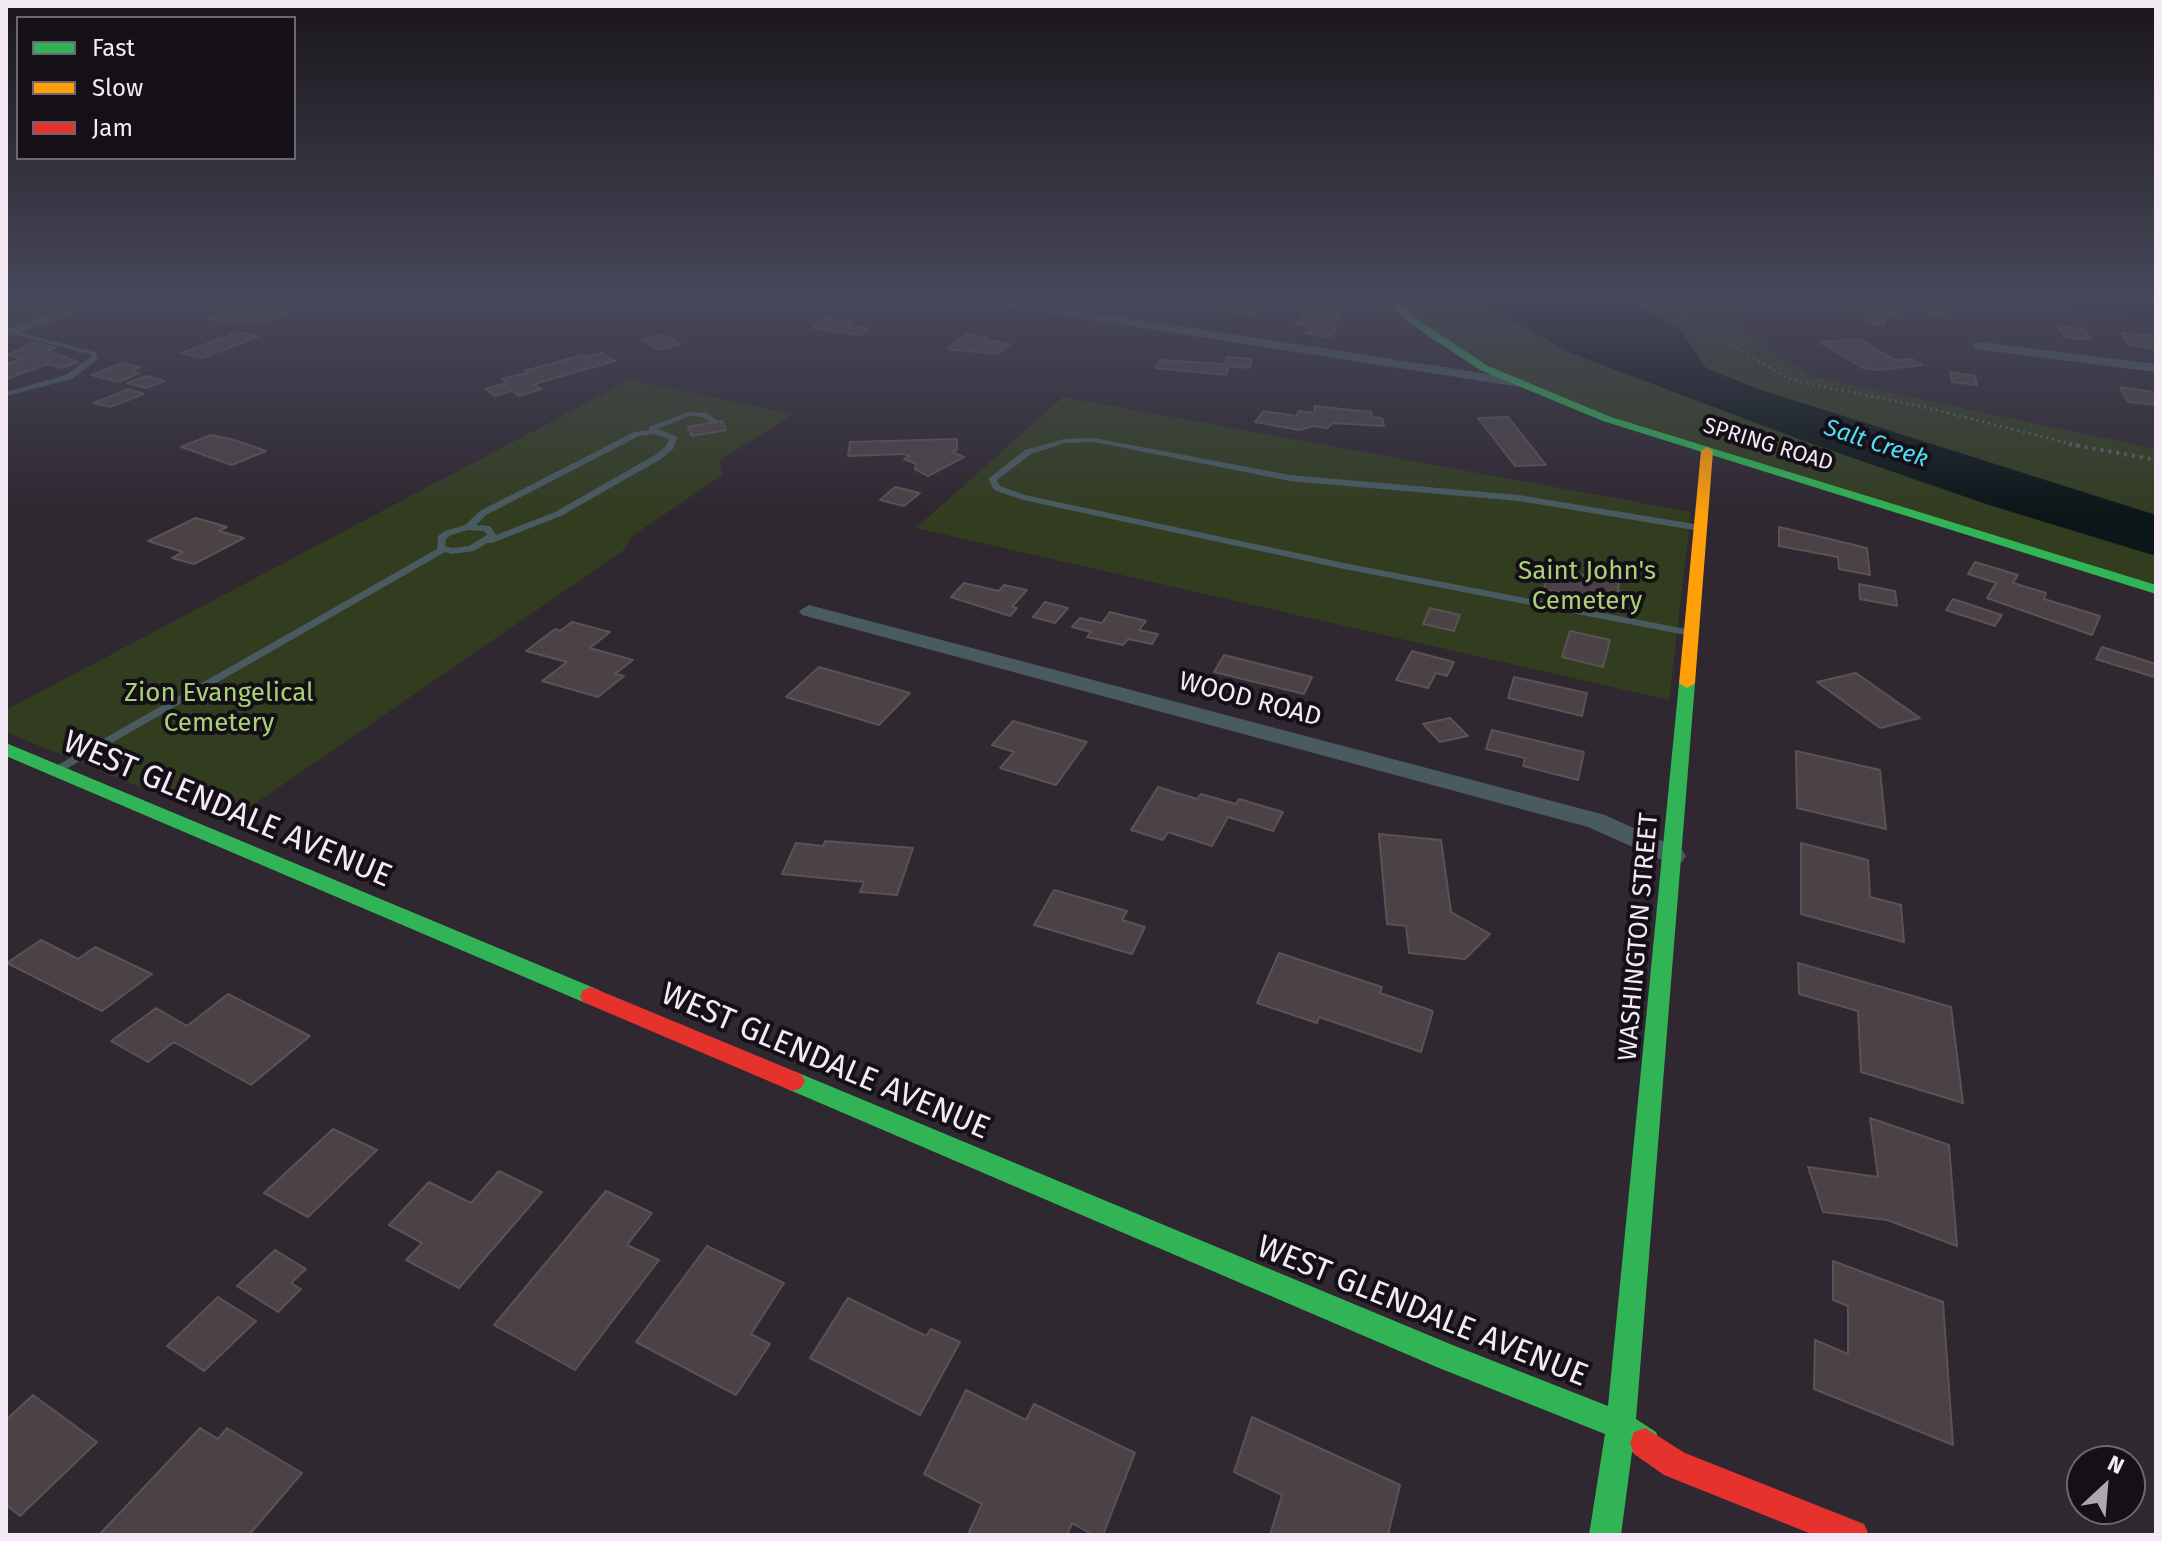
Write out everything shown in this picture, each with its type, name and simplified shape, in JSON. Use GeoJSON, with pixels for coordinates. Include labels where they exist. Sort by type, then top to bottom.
{"type":"FeatureCollection","features":[{"type":"Feature","properties":{"kind":"street"},"geometry":{"type":"LineString","coordinates":[[1443,371],[1520,383]]}},
{"type":"Feature","properties":{"kind":"street","name":"SPRING ROAD"},"geometry":{"type":"LineString","coordinates":[[1491,371],[1607,419],[2156,590]]}},
{"type":"Feature","properties":{"kind":"street","name":"WASHINGTON STREET"},"geometry":{"type":"LineString","coordinates":[[1605,1535],[1621,1426],[1707,451]]}},
{"type":"Feature","properties":{"kind":"street","name":"WOOD ROAD"},"geometry":{"type":"LineString","coordinates":[[809,611],[1596,821],[1673,856]]}},
{"type":"Feature","properties":{"kind":"street","name":"WEST GLENDALE AVENUE"},"geometry":{"type":"LineString","coordinates":[[6,749],[1435,1352],[1621,1426],[1675,1464],[1853,1535]]}},
{"type":"Feature","properties":{"kind":"lane"},"geometry":{"type":"LineString","coordinates":[[6,394],[69,377],[77,371]]}},
{"type":"Feature","properties":{"kind":"lane"},"geometry":{"type":"LineString","coordinates":[[443,549],[438,543],[441,538],[468,527],[483,513],[647,431],[688,414],[704,415],[715,422]]}},
{"type":"Feature","properties":{"kind":"lane"},"geometry":{"type":"LineString","coordinates":[[55,770],[443,549],[471,549],[558,514],[658,457],[673,442],[664,432],[647,431]]}},
{"type":"Feature","properties":{"kind":"lane"},"geometry":{"type":"LineString","coordinates":[[1691,633],[1344,566],[1038,500],[1007,493],[992,485],[992,479],[1028,452],[1064,441],[1094,440],[1290,478],[1519,498],[1700,528]]}},
{"type":"Feature","properties":{"kind":"lane"},"geometry":{"type":"LineString","coordinates":[[468,527],[487,528],[492,536],[489,541]]}},
{"type":"Feature","properties":{"kind":"path"},"geometry":{"type":"LineString","coordinates":[[1776,371],[1791,380],[1924,407],[2047,440],[2156,460]]}},
{"type":"Feature","properties":{"kind":"green space"},"geometry":{"type":"Polygon","coordinates":[[[1499,371],[1804,371],[1811,376],[2156,449],[2156,586],[1636,427],[1499,371]]]}},
{"type":"Feature","properties":{"kind":"green space","name":"Zion Evangelical Cemetery"},"geometry":{"type":"Polygon","coordinates":[[[630,380],[794,414],[720,460],[722,475],[631,537],[624,550],[227,823],[6,732],[6,710],[630,380]]]}},
{"type":"Feature","properties":{"kind":"green space","name":"Saint John's Cemetery"},"geometry":{"type":"Polygon","coordinates":[[[1063,397],[1691,512],[1669,700],[916,528],[1063,397]]]}},
{"type":"Feature","properties":{"kind":"water","name":"Salt Creek"},"geometry":{"type":"Polygon","coordinates":[[[1618,371],[1713,371],[1755,388],[2156,515],[2156,556],[1989,505],[1801,440],[1618,371]]]}},
{"type":"Feature","properties":{"kind":"building"},"geometry":{"type":"Polygon","coordinates":[[[6,371],[29,371],[6,379],[6,371]]]}},
{"type":"Feature","properties":{"kind":"building"},"geometry":{"type":"Polygon","coordinates":[[[102,371],[140,373],[118,382],[91,375],[102,371]]]}},
{"type":"Feature","properties":{"kind":"building"},"geometry":{"type":"Polygon","coordinates":[[[524,371],[580,371],[534,384],[542,389],[519,396],[512,391],[495,396],[485,389],[507,383],[502,379],[527,373],[524,371]]]}},
{"type":"Feature","properties":{"kind":"building"},"geometry":{"type":"Polygon","coordinates":[[[1185,371],[1227,371],[1226,375],[1185,371]]]}},
{"type":"Feature","properties":{"kind":"building"},"geometry":{"type":"Polygon","coordinates":[[[1950,372],[1975,376],[1977,385],[1952,382],[1950,372]]]}},
{"type":"Feature","properties":{"kind":"building"},"geometry":{"type":"Polygon","coordinates":[[[147,376],[165,381],[146,388],[127,383],[147,376]]]}},
{"type":"Feature","properties":{"kind":"building"},"geometry":{"type":"Polygon","coordinates":[[[2120,387],[2152,392],[2156,395],[2156,405],[2128,402],[2120,387]]]}},
{"type":"Feature","properties":{"kind":"building"},"geometry":{"type":"Polygon","coordinates":[[[129,389],[144,394],[110,407],[94,403],[129,389]]]}},
{"type":"Feature","properties":{"kind":"building"},"geometry":{"type":"Polygon","coordinates":[[[1314,406],[1371,412],[1372,417],[1382,418],[1384,426],[1332,423],[1328,428],[1313,426],[1299,430],[1255,422],[1264,411],[1296,416],[1299,411],[1315,413],[1314,406]]]}},
{"type":"Feature","properties":{"kind":"building"},"geometry":{"type":"Polygon","coordinates":[[[1508,417],[1546,465],[1515,466],[1478,418],[1508,417]]]}},
{"type":"Feature","properties":{"kind":"building"},"geometry":{"type":"Polygon","coordinates":[[[722,421],[726,430],[692,436],[688,427],[722,421]]]}},
{"type":"Feature","properties":{"kind":"building"},"geometry":{"type":"Polygon","coordinates":[[[211,435],[266,451],[232,465],[181,447],[211,435]]]}},
{"type":"Feature","properties":{"kind":"building"},"geometry":{"type":"Polygon","coordinates":[[[957,439],[957,450],[952,452],[964,457],[928,476],[915,469],[916,464],[904,459],[910,456],[904,454],[848,456],[850,442],[957,439]]]}},
{"type":"Feature","properties":{"kind":"building"},"geometry":{"type":"Polygon","coordinates":[[[895,487],[920,493],[904,506],[880,500],[895,487]]]}},
{"type":"Feature","properties":{"kind":"building"},"geometry":{"type":"Polygon","coordinates":[[[196,518],[227,527],[219,531],[244,538],[194,564],[172,558],[183,552],[148,541],[196,518]]]}},
{"type":"Feature","properties":{"kind":"building"},"geometry":{"type":"Polygon","coordinates":[[[1779,527],[1867,548],[1870,575],[1839,569],[1838,557],[1779,546],[1779,527]]]}},
{"type":"Feature","properties":{"kind":"building"},"geometry":{"type":"Polygon","coordinates":[[[1975,562],[2018,575],[2013,583],[2046,593],[2044,599],[2100,616],[2092,635],[1987,598],[1996,583],[1968,574],[1975,562]]]}},
{"type":"Feature","properties":{"kind":"building"},"geometry":{"type":"Polygon","coordinates":[[[1548,572],[1568,576],[1569,572],[1619,582],[1618,591],[1629,593],[1627,607],[1544,589],[1548,572]]]}},
{"type":"Feature","properties":{"kind":"building"},"geometry":{"type":"Polygon","coordinates":[[[964,583],[999,591],[1004,585],[1027,590],[1012,607],[1017,608],[1010,616],[951,597],[964,583]]]}},
{"type":"Feature","properties":{"kind":"building"},"geometry":{"type":"Polygon","coordinates":[[[1859,584],[1895,591],[1897,606],[1860,599],[1859,584]]]}},
{"type":"Feature","properties":{"kind":"building"},"geometry":{"type":"Polygon","coordinates":[[[1953,599],[2002,615],[1995,626],[1946,610],[1953,599]]]}},
{"type":"Feature","properties":{"kind":"building"},"geometry":{"type":"Polygon","coordinates":[[[1045,602],[1068,608],[1055,623],[1033,617],[1045,602]]]}},
{"type":"Feature","properties":{"kind":"building"},"geometry":{"type":"Polygon","coordinates":[[[1430,608],[1460,615],[1454,631],[1423,624],[1430,608]]]}},
{"type":"Feature","properties":{"kind":"building"},"geometry":{"type":"Polygon","coordinates":[[[1110,612],[1146,621],[1139,630],[1158,634],[1152,644],[1128,639],[1123,645],[1087,637],[1091,632],[1072,627],[1080,618],[1102,623],[1110,612]]]}},
{"type":"Feature","properties":{"kind":"building"},"geometry":{"type":"Polygon","coordinates":[[[572,622],[610,632],[590,648],[633,660],[615,674],[624,676],[598,697],[542,681],[567,662],[526,651],[555,629],[560,631],[572,622]]]}},
{"type":"Feature","properties":{"kind":"building"},"geometry":{"type":"Polygon","coordinates":[[[1570,631],[1610,640],[1603,667],[1562,657],[1570,631]]]}},
{"type":"Feature","properties":{"kind":"building"},"geometry":{"type":"Polygon","coordinates":[[[2102,647],[2156,664],[2154,677],[2096,659],[2102,647]]]}},
{"type":"Feature","properties":{"kind":"building"},"geometry":{"type":"Polygon","coordinates":[[[1412,651],[1454,662],[1447,676],[1436,673],[1428,688],[1396,680],[1412,651]]]}},
{"type":"Feature","properties":{"kind":"building"},"geometry":{"type":"Polygon","coordinates":[[[1224,655],[1312,677],[1304,694],[1214,672],[1224,655]]]}},
{"type":"Feature","properties":{"kind":"building"},"geometry":{"type":"Polygon","coordinates":[[[819,667],[910,693],[879,725],[786,697],[819,667]]]}},
{"type":"Feature","properties":{"kind":"building"},"geometry":{"type":"Polygon","coordinates":[[[1856,673],[1920,718],[1880,728],[1817,682],[1856,673]]]}},
{"type":"Feature","properties":{"kind":"building"},"geometry":{"type":"Polygon","coordinates":[[[1514,677],[1587,693],[1582,716],[1508,698],[1514,677]]]}},
{"type":"Feature","properties":{"kind":"building"},"geometry":{"type":"Polygon","coordinates":[[[1450,718],[1468,736],[1440,742],[1423,724],[1450,718]]]}},
{"type":"Feature","properties":{"kind":"building"},"geometry":{"type":"Polygon","coordinates":[[[1013,721],[1087,742],[1056,785],[1000,768],[1014,752],[992,745],[1013,721]]]}},
{"type":"Feature","properties":{"kind":"building"},"geometry":{"type":"Polygon","coordinates":[[[1492,730],[1584,752],[1578,780],[1523,766],[1525,758],[1486,749],[1492,730]]]}},
{"type":"Feature","properties":{"kind":"building"},"geometry":{"type":"Polygon","coordinates":[[[1796,751],[1880,770],[1886,829],[1797,808],[1796,751]]]}},
{"type":"Feature","properties":{"kind":"building"},"geometry":{"type":"Polygon","coordinates":[[[1158,787],[1197,799],[1201,794],[1236,804],[1239,799],[1283,812],[1273,831],[1228,817],[1212,846],[1168,832],[1163,840],[1131,830],[1158,787]]]}},
{"type":"Feature","properties":{"kind":"building"},"geometry":{"type":"Polygon","coordinates":[[[1379,834],[1441,840],[1451,912],[1490,934],[1465,959],[1409,953],[1406,926],[1387,924],[1379,834]]]}},
{"type":"Feature","properties":{"kind":"building"},"geometry":{"type":"Polygon","coordinates":[[[825,841],[913,848],[897,895],[860,892],[864,882],[782,874],[796,843],[823,846],[825,841]]]}},
{"type":"Feature","properties":{"kind":"building"},"geometry":{"type":"Polygon","coordinates":[[[1801,843],[1868,860],[1870,897],[1901,905],[1904,942],[1801,914],[1801,843]]]}},
{"type":"Feature","properties":{"kind":"building"},"geometry":{"type":"Polygon","coordinates":[[[1054,890],[1127,911],[1122,920],[1145,927],[1132,954],[1034,925],[1054,890]]]}},
{"type":"Feature","properties":{"kind":"building"},"geometry":{"type":"Polygon","coordinates":[[[41,940],[78,959],[95,947],[152,974],[102,1011],[7,963],[41,940]]]}},
{"type":"Feature","properties":{"kind":"building"},"geometry":{"type":"Polygon","coordinates":[[[1279,953],[1382,987],[1380,993],[1433,1011],[1421,1052],[1319,1017],[1317,1023],[1257,1003],[1279,953]]]}},
{"type":"Feature","properties":{"kind":"building"},"geometry":{"type":"Polygon","coordinates":[[[1798,963],[1951,1007],[1963,1103],[1861,1072],[1858,1011],[1799,994],[1798,963]]]}},
{"type":"Feature","properties":{"kind":"building"},"geometry":{"type":"Polygon","coordinates":[[[228,994],[310,1036],[251,1085],[174,1042],[148,1062],[111,1041],[156,1008],[187,1026],[228,994]]]}},
{"type":"Feature","properties":{"kind":"building"},"geometry":{"type":"Polygon","coordinates":[[[1870,1118],[1949,1145],[1957,1246],[1887,1220],[1823,1212],[1808,1167],[1878,1177],[1870,1118]]]}},
{"type":"Feature","properties":{"kind":"building"},"geometry":{"type":"Polygon","coordinates":[[[333,1129],[377,1150],[308,1217],[264,1193],[333,1129]]]}},
{"type":"Feature","properties":{"kind":"building"},"geometry":{"type":"Polygon","coordinates":[[[499,1171],[542,1192],[459,1288],[406,1260],[422,1243],[389,1225],[429,1182],[471,1203],[499,1171]]]}},
{"type":"Feature","properties":{"kind":"building"},"geometry":{"type":"Polygon","coordinates":[[[606,1191],[652,1213],[627,1245],[659,1260],[575,1370],[494,1325],[606,1191]]]}},
{"type":"Feature","properties":{"kind":"building"},"geometry":{"type":"Polygon","coordinates":[[[707,1246],[784,1283],[751,1334],[770,1344],[736,1395],[636,1342],[707,1246]]]}},
{"type":"Feature","properties":{"kind":"building"},"geometry":{"type":"Polygon","coordinates":[[[275,1250],[306,1269],[291,1283],[301,1289],[278,1312],[237,1286],[275,1250]]]}},
{"type":"Feature","properties":{"kind":"building"},"geometry":{"type":"Polygon","coordinates":[[[1833,1261],[1943,1302],[1953,1445],[1814,1389],[1815,1340],[1848,1354],[1848,1306],[1833,1300],[1833,1261]]]}},
{"type":"Feature","properties":{"kind":"building"},"geometry":{"type":"Polygon","coordinates":[[[218,1297],[256,1321],[204,1371],[167,1346],[218,1297]]]}},
{"type":"Feature","properties":{"kind":"building"},"geometry":{"type":"Polygon","coordinates":[[[848,1298],[926,1336],[931,1329],[960,1342],[920,1415],[810,1358],[848,1298]]]}},
{"type":"Feature","properties":{"kind":"building"},"geometry":{"type":"Polygon","coordinates":[[[966,1390],[1026,1420],[1034,1404],[1135,1453],[1103,1535],[1093,1535],[1072,1523],[1067,1535],[975,1535],[969,1532],[982,1504],[924,1474],[966,1390]]]}},
{"type":"Feature","properties":{"kind":"building"},"geometry":{"type":"Polygon","coordinates":[[[33,1395],[97,1442],[20,1516],[6,1505],[6,1420],[33,1395]]]}},
{"type":"Feature","properties":{"kind":"building"},"geometry":{"type":"Polygon","coordinates":[[[1252,1417],[1400,1485],[1388,1535],[1270,1535],[1282,1495],[1234,1472],[1252,1417]]]}},
{"type":"Feature","properties":{"kind":"building"},"geometry":{"type":"Polygon","coordinates":[[[200,1428],[218,1439],[227,1428],[302,1473],[249,1535],[99,1535],[200,1428]]]}},
{"type":"Feature","properties":{"kind":"traffic: fast"},"geometry":{"type":"LineString","coordinates":[[1491,371],[1607,419],[2156,590]]}},
{"type":"Feature","properties":{"kind":"traffic: fast"},"geometry":{"type":"LineString","coordinates":[[1605,1535],[1621,1426],[1687,683]]}},
{"type":"Feature","properties":{"kind":"traffic: fast"},"geometry":{"type":"LineString","coordinates":[[6,749],[591,996]]}},
{"type":"Feature","properties":{"kind":"traffic: fast"},"geometry":{"type":"LineString","coordinates":[[793,1081],[1449,1358],[1621,1426],[1645,1443]]}},
{"type":"Feature","properties":{"kind":"traffic: slow"},"geometry":{"type":"LineString","coordinates":[[1687,683],[1707,451]]}},
{"type":"Feature","properties":{"kind":"traffic: jam"},"geometry":{"type":"LineString","coordinates":[[591,996],[793,1081]]}},
{"type":"Feature","properties":{"kind":"traffic: jam"},"geometry":{"type":"LineString","coordinates":[[1645,1443],[1675,1464],[1853,1535]]}}]}
